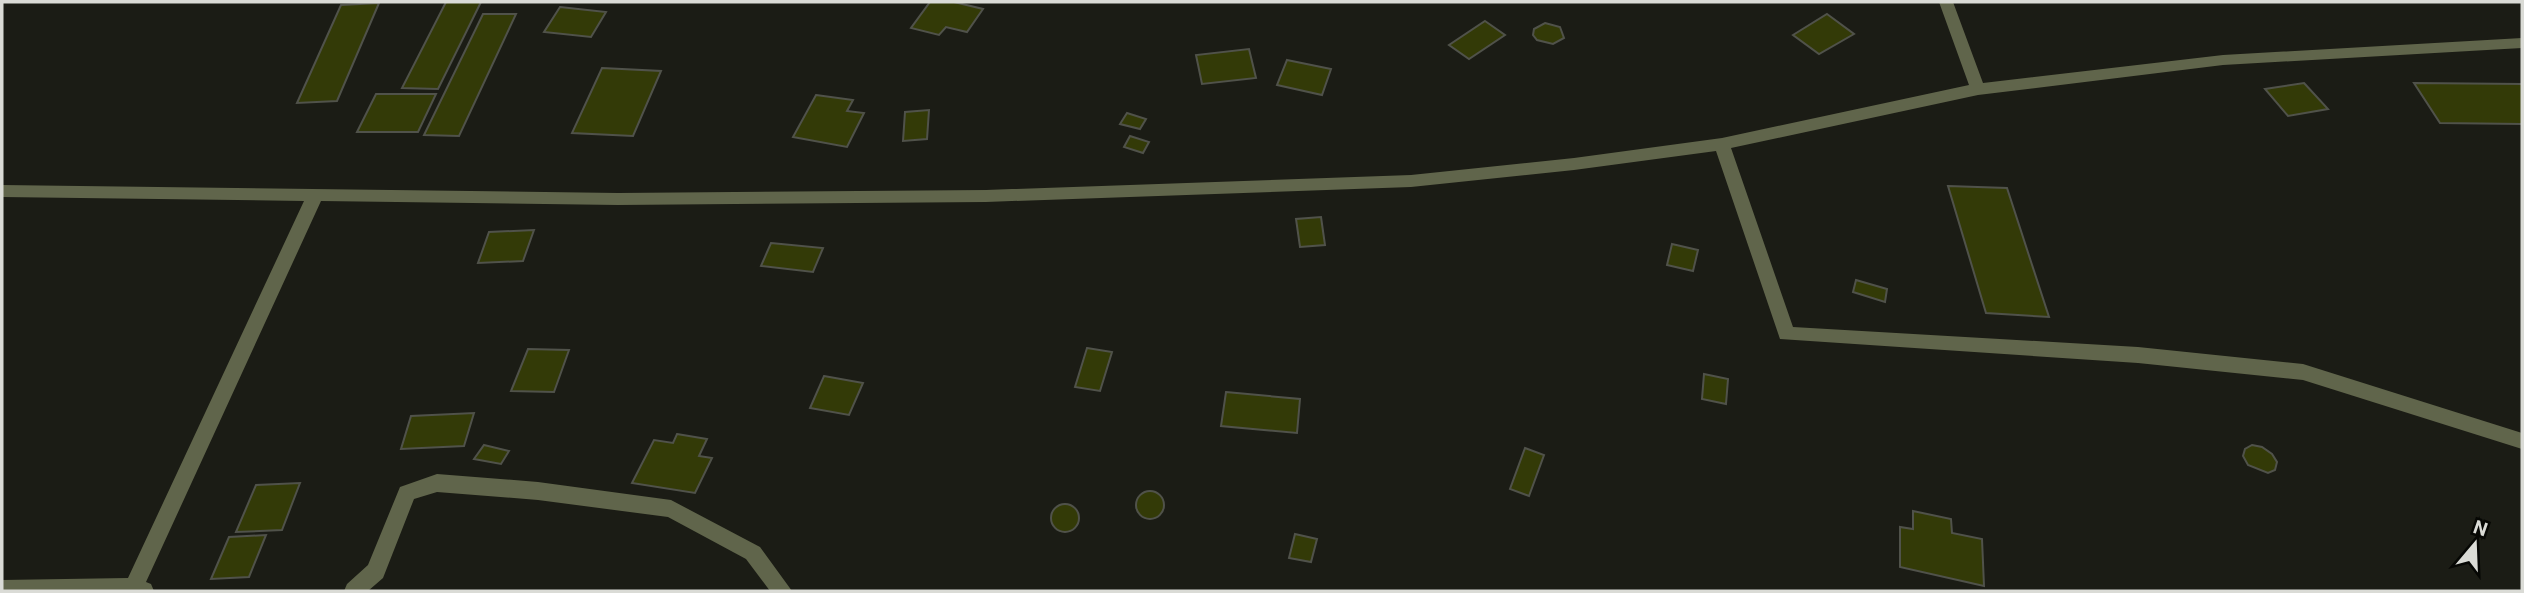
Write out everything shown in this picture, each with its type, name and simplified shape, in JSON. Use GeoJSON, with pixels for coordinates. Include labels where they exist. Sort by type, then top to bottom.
{"type":"FeatureCollection","features":[{"type":"Feature","properties":{"kind":"street"},"geometry":{"type":"LineString","coordinates":[[1947,2],[1978,89]]}},
{"type":"Feature","properties":{"kind":"street"},"geometry":{"type":"LineString","coordinates":[[2,191],[632,199],[986,196],[1397,181],[1574,164],[1722,144],[1978,89],[2223,60],[2522,43]]}},
{"type":"Feature","properties":{"kind":"street"},"geometry":{"type":"LineString","coordinates":[[1722,144],[1786,334],[2138,355],[2302,372],[2522,441]]}},
{"type":"Feature","properties":{"kind":"street"},"geometry":{"type":"LineString","coordinates":[[2,589],[139,589],[314,196]]}},
{"type":"Feature","properties":{"kind":"street"},"geometry":{"type":"LineString","coordinates":[[354,591],[376,571],[407,493],[437,483],[538,491],[671,509],[753,554],[782,591]]}},
{"type":"Feature","properties":{"kind":"building"},"geometry":{"type":"Polygon","coordinates":[[[446,2],[481,2],[438,89],[402,88],[446,2]]]}},
{"type":"Feature","properties":{"kind":"building"},"geometry":{"type":"Polygon","coordinates":[[[930,2],[954,2],[983,9],[967,32],[946,27],[939,35],[911,28],[930,2]]]}},
{"type":"Feature","properties":{"kind":"building"},"geometry":{"type":"Polygon","coordinates":[[[379,3],[337,101],[297,103],[341,5],[379,3]]]}},
{"type":"Feature","properties":{"kind":"building"},"geometry":{"type":"Polygon","coordinates":[[[560,7],[606,12],[591,37],[544,32],[560,7]]]}},
{"type":"Feature","properties":{"kind":"building"},"geometry":{"type":"Polygon","coordinates":[[[483,14],[516,14],[459,136],[424,135],[483,14]]]}},
{"type":"Feature","properties":{"kind":"building"},"geometry":{"type":"Polygon","coordinates":[[[1827,14],[1854,34],[1819,54],[1793,35],[1827,14]]]}},
{"type":"Feature","properties":{"kind":"building"},"geometry":{"type":"Polygon","coordinates":[[[1485,21],[1505,35],[1469,59],[1449,45],[1485,21]]]}},
{"type":"Feature","properties":{"kind":"building"},"geometry":{"type":"Polygon","coordinates":[[[1545,23],[1560,27],[1564,38],[1553,44],[1537,40],[1533,35],[1534,29],[1545,23]]]}},
{"type":"Feature","properties":{"kind":"building"},"geometry":{"type":"Polygon","coordinates":[[[1249,49],[1256,78],[1202,84],[1196,55],[1249,49]]]}},
{"type":"Feature","properties":{"kind":"building"},"geometry":{"type":"Polygon","coordinates":[[[1287,60],[1331,69],[1322,95],[1277,85],[1287,60]]]}},
{"type":"Feature","properties":{"kind":"building"},"geometry":{"type":"Polygon","coordinates":[[[602,68],[661,71],[633,136],[572,133],[602,68]]]}},
{"type":"Feature","properties":{"kind":"building"},"geometry":{"type":"Polygon","coordinates":[[[2304,83],[2328,109],[2288,116],[2265,89],[2304,83]]]}},
{"type":"Feature","properties":{"kind":"building"},"geometry":{"type":"Polygon","coordinates":[[[2414,83],[2522,84],[2522,124],[2440,123],[2414,83]]]}},
{"type":"Feature","properties":{"kind":"building"},"geometry":{"type":"Polygon","coordinates":[[[376,94],[436,94],[418,132],[357,132],[376,94]]]}},
{"type":"Feature","properties":{"kind":"building"},"geometry":{"type":"Polygon","coordinates":[[[816,95],[853,100],[847,111],[864,113],[847,147],[793,137],[816,95]]]}},
{"type":"Feature","properties":{"kind":"building"},"geometry":{"type":"Polygon","coordinates":[[[929,110],[927,139],[903,141],[905,112],[929,110]]]}},
{"type":"Feature","properties":{"kind":"building"},"geometry":{"type":"Polygon","coordinates":[[[1127,113],[1146,119],[1140,129],[1120,124],[1127,113]]]}},
{"type":"Feature","properties":{"kind":"building"},"geometry":{"type":"Polygon","coordinates":[[[1130,136],[1149,142],[1143,153],[1124,147],[1130,136]]]}},
{"type":"Feature","properties":{"kind":"building"},"geometry":{"type":"Polygon","coordinates":[[[1948,186],[2007,188],[2049,317],[1986,313],[1948,186]]]}},
{"type":"Feature","properties":{"kind":"building"},"geometry":{"type":"Polygon","coordinates":[[[1321,217],[1325,245],[1300,247],[1296,219],[1321,217]]]}},
{"type":"Feature","properties":{"kind":"building"},"geometry":{"type":"Polygon","coordinates":[[[534,230],[523,261],[478,263],[489,232],[534,230]]]}},
{"type":"Feature","properties":{"kind":"building"},"geometry":{"type":"Polygon","coordinates":[[[771,243],[823,248],[813,272],[761,266],[771,243]]]}},
{"type":"Feature","properties":{"kind":"building"},"geometry":{"type":"Polygon","coordinates":[[[1672,244],[1698,250],[1693,271],[1667,265],[1672,244]]]}},
{"type":"Feature","properties":{"kind":"building"},"geometry":{"type":"Polygon","coordinates":[[[1856,280],[1887,289],[1885,302],[1853,292],[1856,280]]]}},
{"type":"Feature","properties":{"kind":"building"},"geometry":{"type":"Polygon","coordinates":[[[1087,348],[1112,352],[1100,391],[1075,387],[1087,348]]]}},
{"type":"Feature","properties":{"kind":"building"},"geometry":{"type":"Polygon","coordinates":[[[528,349],[569,350],[554,392],[511,391],[528,349]]]}},
{"type":"Feature","properties":{"kind":"building"},"geometry":{"type":"Polygon","coordinates":[[[1704,374],[1728,379],[1726,404],[1702,399],[1704,374]]]}},
{"type":"Feature","properties":{"kind":"building"},"geometry":{"type":"Polygon","coordinates":[[[824,376],[863,383],[849,415],[810,408],[824,376]]]}},
{"type":"Feature","properties":{"kind":"building"},"geometry":{"type":"Polygon","coordinates":[[[1226,392],[1300,399],[1297,433],[1221,426],[1226,392]]]}},
{"type":"Feature","properties":{"kind":"building"},"geometry":{"type":"Polygon","coordinates":[[[474,413],[464,446],[401,449],[411,416],[474,413]]]}},
{"type":"Feature","properties":{"kind":"building"},"geometry":{"type":"Polygon","coordinates":[[[677,434],[707,439],[699,456],[712,458],[695,493],[632,483],[654,440],[673,443],[677,434]]]}},
{"type":"Feature","properties":{"kind":"building"},"geometry":{"type":"Polygon","coordinates":[[[484,445],[509,451],[501,464],[474,459],[484,445]]]}},
{"type":"Feature","properties":{"kind":"building"},"geometry":{"type":"Polygon","coordinates":[[[2252,445],[2262,447],[2272,454],[2277,462],[2275,470],[2268,473],[2248,465],[2243,456],[2245,449],[2252,445]]]}},
{"type":"Feature","properties":{"kind":"building"},"geometry":{"type":"Polygon","coordinates":[[[1525,448],[1544,455],[1529,496],[1510,489],[1525,448]]]}},
{"type":"Feature","properties":{"kind":"building"},"geometry":{"type":"Polygon","coordinates":[[[300,483],[282,530],[236,532],[256,485],[300,483]]]}},
{"type":"Feature","properties":{"kind":"building"},"geometry":{"type":"Polygon","coordinates":[[[1150,491],[1160,495],[1164,505],[1160,515],[1150,519],[1140,515],[1136,505],[1140,495],[1150,491]]]}},
{"type":"Feature","properties":{"kind":"building"},"geometry":{"type":"Polygon","coordinates":[[[1065,504],[1075,508],[1079,518],[1075,528],[1065,532],[1055,528],[1051,518],[1055,508],[1065,504]]]}},
{"type":"Feature","properties":{"kind":"building"},"geometry":{"type":"Polygon","coordinates":[[[1913,511],[1951,519],[1952,533],[1982,539],[1984,586],[1900,567],[1900,527],[1913,529],[1913,511]]]}},
{"type":"Feature","properties":{"kind":"building"},"geometry":{"type":"Polygon","coordinates":[[[1295,534],[1317,539],[1311,562],[1289,558],[1295,534]]]}},
{"type":"Feature","properties":{"kind":"building"},"geometry":{"type":"Polygon","coordinates":[[[266,535],[249,577],[211,579],[229,537],[266,535]]]}}]}
